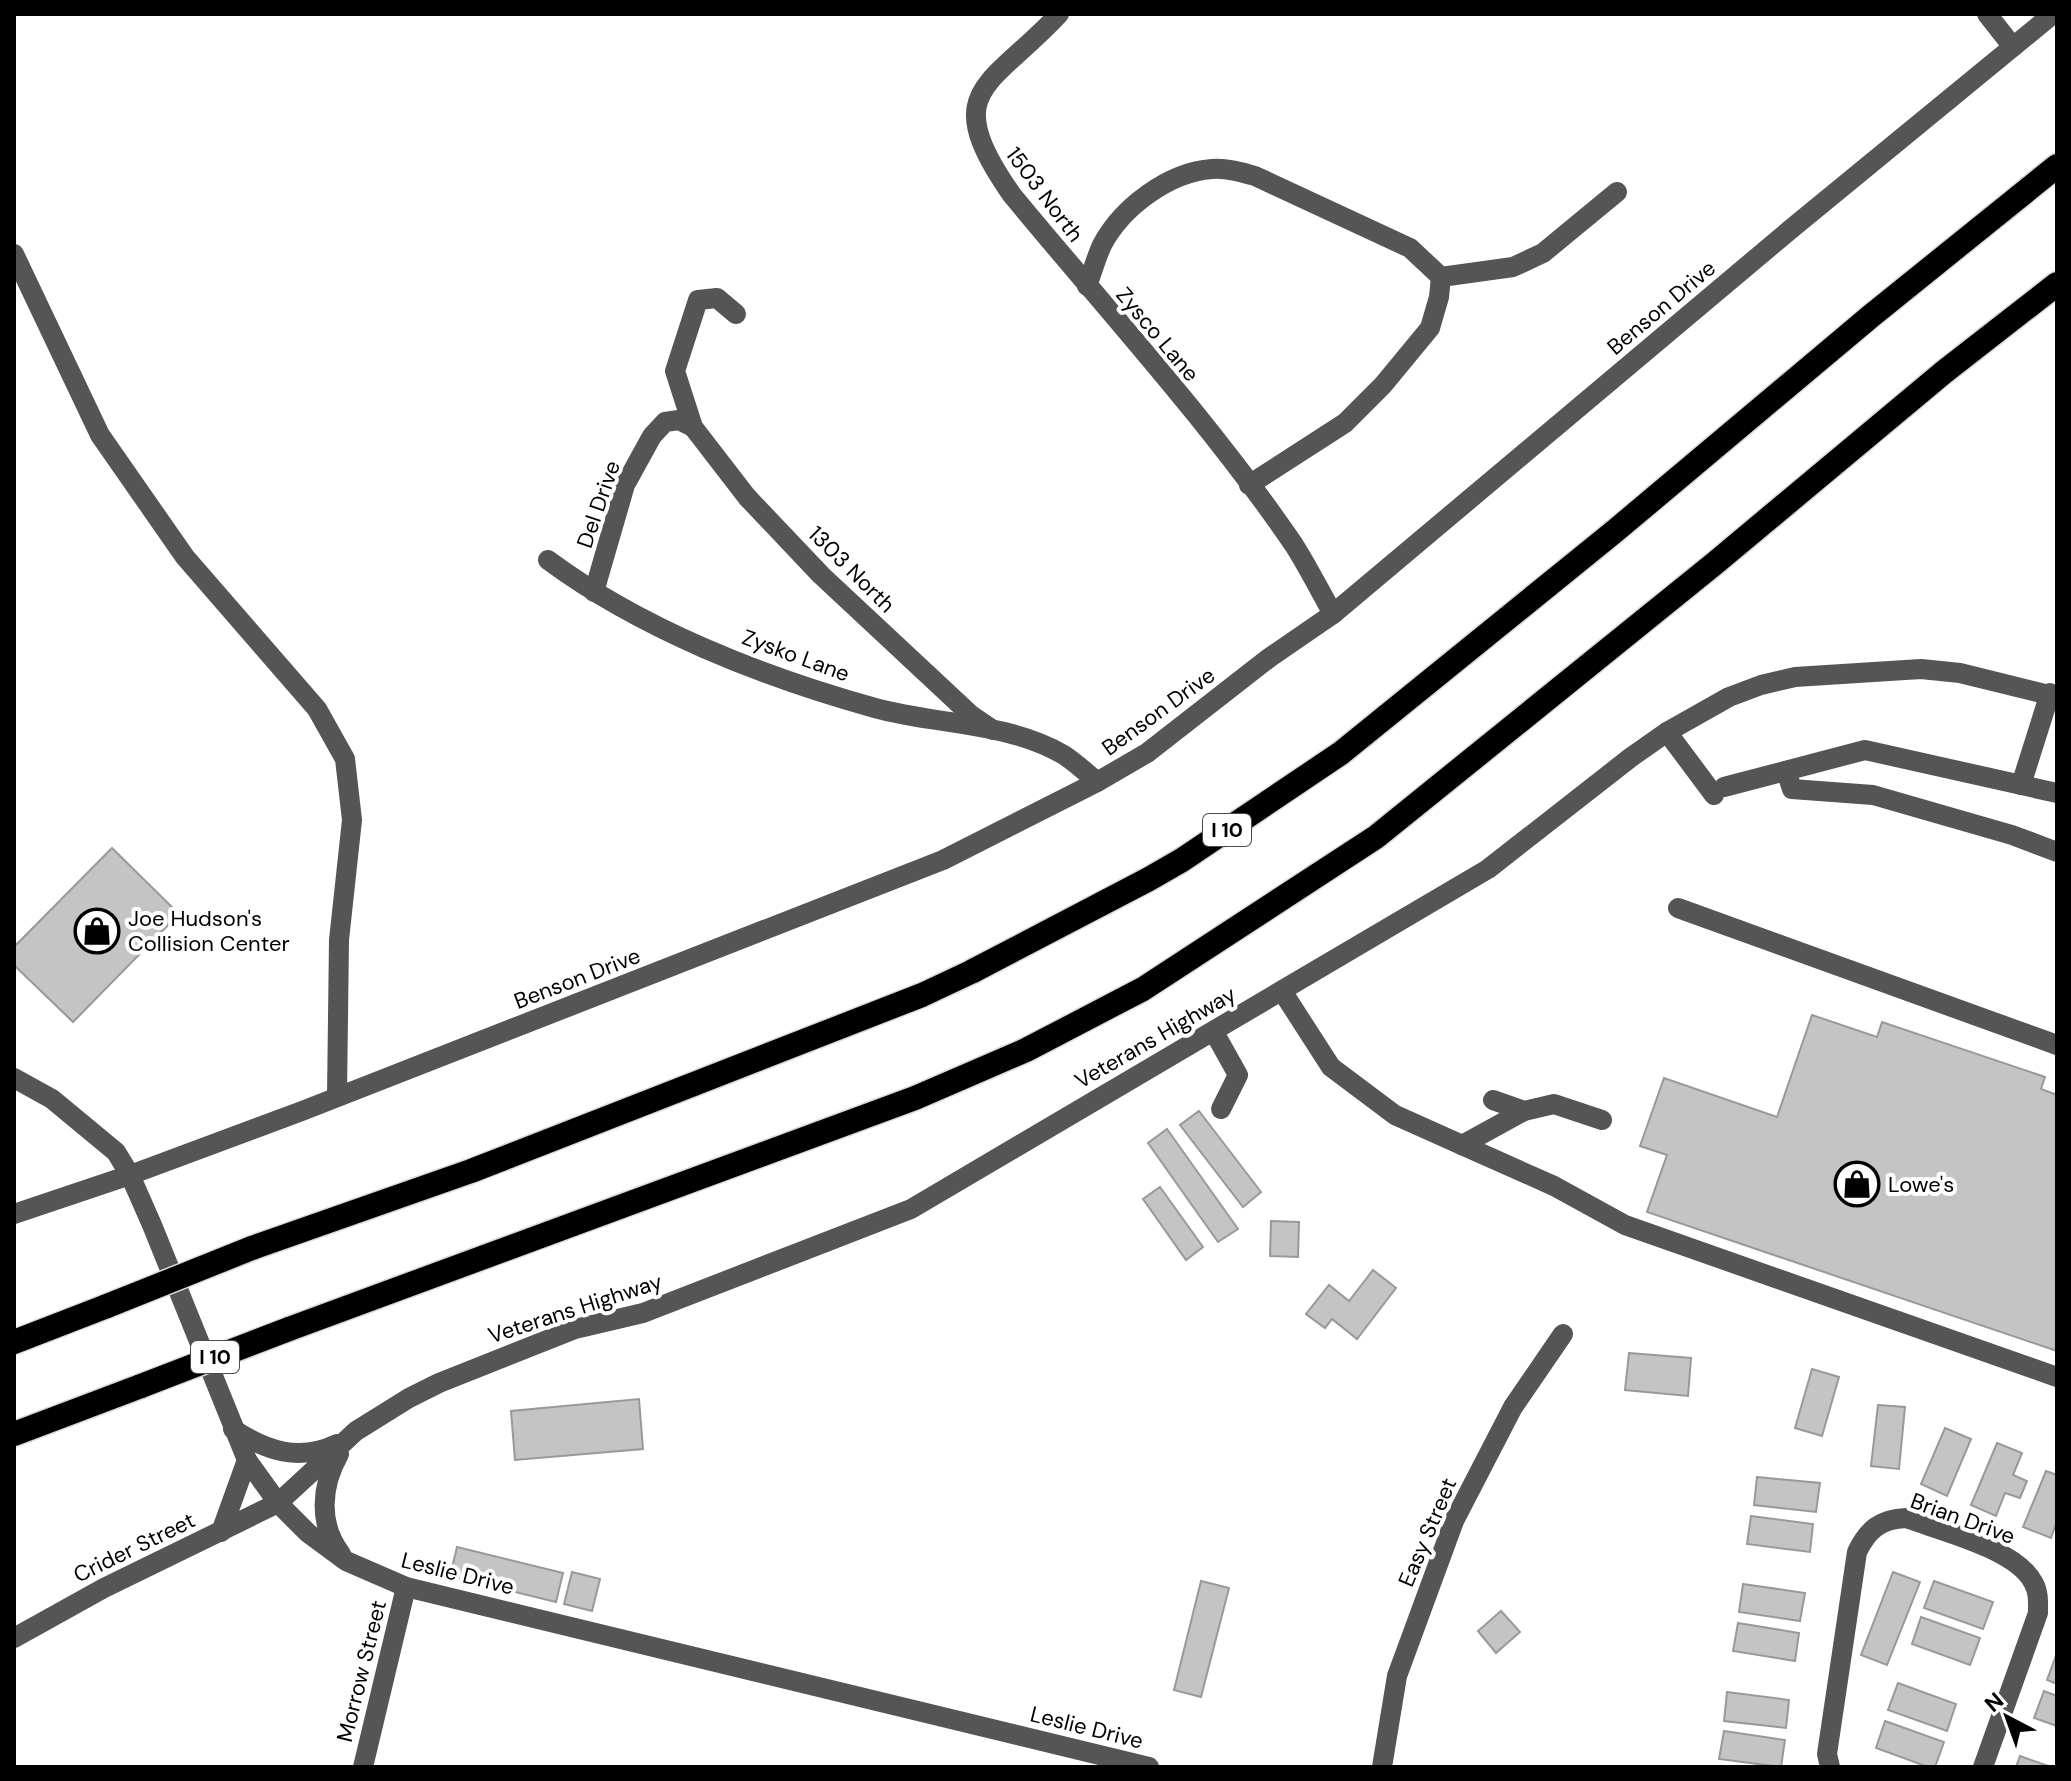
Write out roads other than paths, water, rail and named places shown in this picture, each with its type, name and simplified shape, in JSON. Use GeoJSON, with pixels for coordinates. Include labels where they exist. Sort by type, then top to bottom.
{"type":"FeatureCollection","features":[{"type":"Feature","properties":{"kind":"highway"},"geometry":{"type":"LineString","coordinates":[[1931,270],[2057,151]]}},
{"type":"Feature","properties":{"kind":"highway","name":"I 10"},"geometry":{"type":"LineString","coordinates":[[14,1342],[252,1248],[471,1171],[922,995],[1182,860],[1341,753],[2057,166]]}},
{"type":"Feature","properties":{"kind":"highway","name":"I 10"},"geometry":{"type":"LineString","coordinates":[[14,1434],[915,1098],[1026,1050],[1143,989],[1376,837],[1714,564],[1944,372],[2056,285]]}},
{"type":"Feature","properties":{"kind":"street","name":"1503 North"},"geometry":{"type":"LineString","coordinates":[[1059,14],[996,72],[979,95],[976,119],[982,147],[990,163],[1012,195],[1087,286]]}},
{"type":"Feature","properties":{"kind":"street"},"geometry":{"type":"LineString","coordinates":[[1987,14],[2013,47]]}},
{"type":"Feature","properties":{"kind":"street","name":"Benson Drive"},"geometry":{"type":"LineString","coordinates":[[14,1214],[130,1175],[943,860],[1097,782],[1147,753],[1269,658],[1333,614],[1791,229],[2053,14]]}},
{"type":"Feature","properties":{"kind":"street","name":"Zysco Lane"},"geometry":{"type":"LineString","coordinates":[[1333,614],[1295,547],[1249,485],[1202,423],[1087,286],[1102,246],[1134,206],[1171,181],[1214,168],[1255,176],[1410,248],[1441,277]]}},
{"type":"Feature","properties":{"kind":"street"},"geometry":{"type":"LineString","coordinates":[[1249,485],[1345,423],[1383,385],[1430,328],[1441,277],[1513,267],[1533,258],[1569,233],[1617,192]]}},
{"type":"Feature","properties":{"kind":"street"},"geometry":{"type":"LineString","coordinates":[[14,254],[100,435],[185,557],[317,709],[345,759],[352,820],[339,940],[337,1096]]}},
{"type":"Feature","properties":{"kind":"street","name":"1303 North"},"geometry":{"type":"LineString","coordinates":[[736,314],[717,298],[698,300],[675,371],[693,427],[747,497],[821,575],[971,715],[993,730]]}},
{"type":"Feature","properties":{"kind":"street","name":"Del Drive"},"geometry":{"type":"LineString","coordinates":[[594,592],[625,485],[652,436],[665,422],[679,420],[693,427]]}},
{"type":"Feature","properties":{"kind":"street","name":"Zysko Lane"},"geometry":{"type":"LineString","coordinates":[[548,560],[594,592],[654,624],[781,679],[911,717],[993,730]]}},
{"type":"Feature","properties":{"kind":"street","name":"Veterans Highway"},"geometry":{"type":"LineString","coordinates":[[278,1503],[348,1439],[409,1398],[506,1355],[575,1329],[643,1313],[911,1209],[1488,869],[1667,732],[1729,697],[1795,677],[1921,669],[1960,673],[2053,695]]}},
{"type":"Feature","properties":{"kind":"street"},"geometry":{"type":"LineString","coordinates":[[2021,785],[2053,695]]}},
{"type":"Feature","properties":{"kind":"street"},"geometry":{"type":"LineString","coordinates":[[993,730],[1039,743],[1065,756],[1097,782]]}},
{"type":"Feature","properties":{"kind":"street"},"geometry":{"type":"LineString","coordinates":[[1667,732],[1719,791],[1865,750],[2057,793]]}},
{"type":"Feature","properties":{"kind":"street"},"geometry":{"type":"LineString","coordinates":[[1786,771],[1792,789],[1873,795],[2012,835],[2057,852]]}},
{"type":"Feature","properties":{"kind":"street"},"geometry":{"type":"LineString","coordinates":[[1678,908],[2057,1045]]}},
{"type":"Feature","properties":{"kind":"street"},"geometry":{"type":"LineString","coordinates":[[1282,991],[1331,1067],[1395,1115],[1554,1186],[1625,1225],[2057,1377]]}},
{"type":"Feature","properties":{"kind":"street"},"geometry":{"type":"LineString","coordinates":[[1214,1032],[1238,1075],[1221,1109]]}},
{"type":"Feature","properties":{"kind":"street","name":"Leslie Drive"},"geometry":{"type":"LineString","coordinates":[[14,1078],[52,1099],[116,1152],[130,1175],[247,1460],[278,1503],[308,1533],[346,1561],[406,1587],[1149,1767]]}},
{"type":"Feature","properties":{"kind":"street"},"geometry":{"type":"LineString","coordinates":[[1493,1100],[1524,1111]]}},
{"type":"Feature","properties":{"kind":"street"},"geometry":{"type":"LineString","coordinates":[[1462,1145],[1524,1111],[1554,1104],[1602,1120]]}},
{"type":"Feature","properties":{"kind":"street","name":"Easy Street"},"geometry":{"type":"LineString","coordinates":[[1382,1767],[1397,1676],[1454,1521],[1513,1407],[1563,1334]]}},
{"type":"Feature","properties":{"kind":"street"},"geometry":{"type":"LineString","coordinates":[[233,1429],[265,1448],[292,1454],[323,1451],[348,1439]]}},
{"type":"Feature","properties":{"kind":"street"},"geometry":{"type":"LineString","coordinates":[[346,1561],[334,1546],[326,1522],[324,1489],[348,1439]]}},
{"type":"Feature","properties":{"kind":"street"},"geometry":{"type":"LineString","coordinates":[[221,1532],[247,1460]]}},
{"type":"Feature","properties":{"kind":"street","name":"Crider Street"},"geometry":{"type":"LineString","coordinates":[[14,1638],[47,1617],[278,1503]]}},
{"type":"Feature","properties":{"kind":"street","name":"Brian Drive"},"geometry":{"type":"LineString","coordinates":[[1830,1767],[1827,1754],[1857,1552],[1864,1537],[1875,1526],[1889,1519],[1906,1518],[2010,1556],[2033,1580],[2038,1595],[2038,1613],[1983,1767]]}},
{"type":"Feature","properties":{"kind":"street","name":"Morrow Street"},"geometry":{"type":"LineString","coordinates":[[363,1767],[406,1587]]}},
{"type":"Feature","properties":{"kind":"place","name":"Joe Hudson's Collision Center"},"geometry":{"type":"Point","coordinates":[97,931]}},
{"type":"Feature","properties":{"kind":"place","name":"Lowe's"},"geometry":{"type":"Point","coordinates":[1857,1184]}}]}
